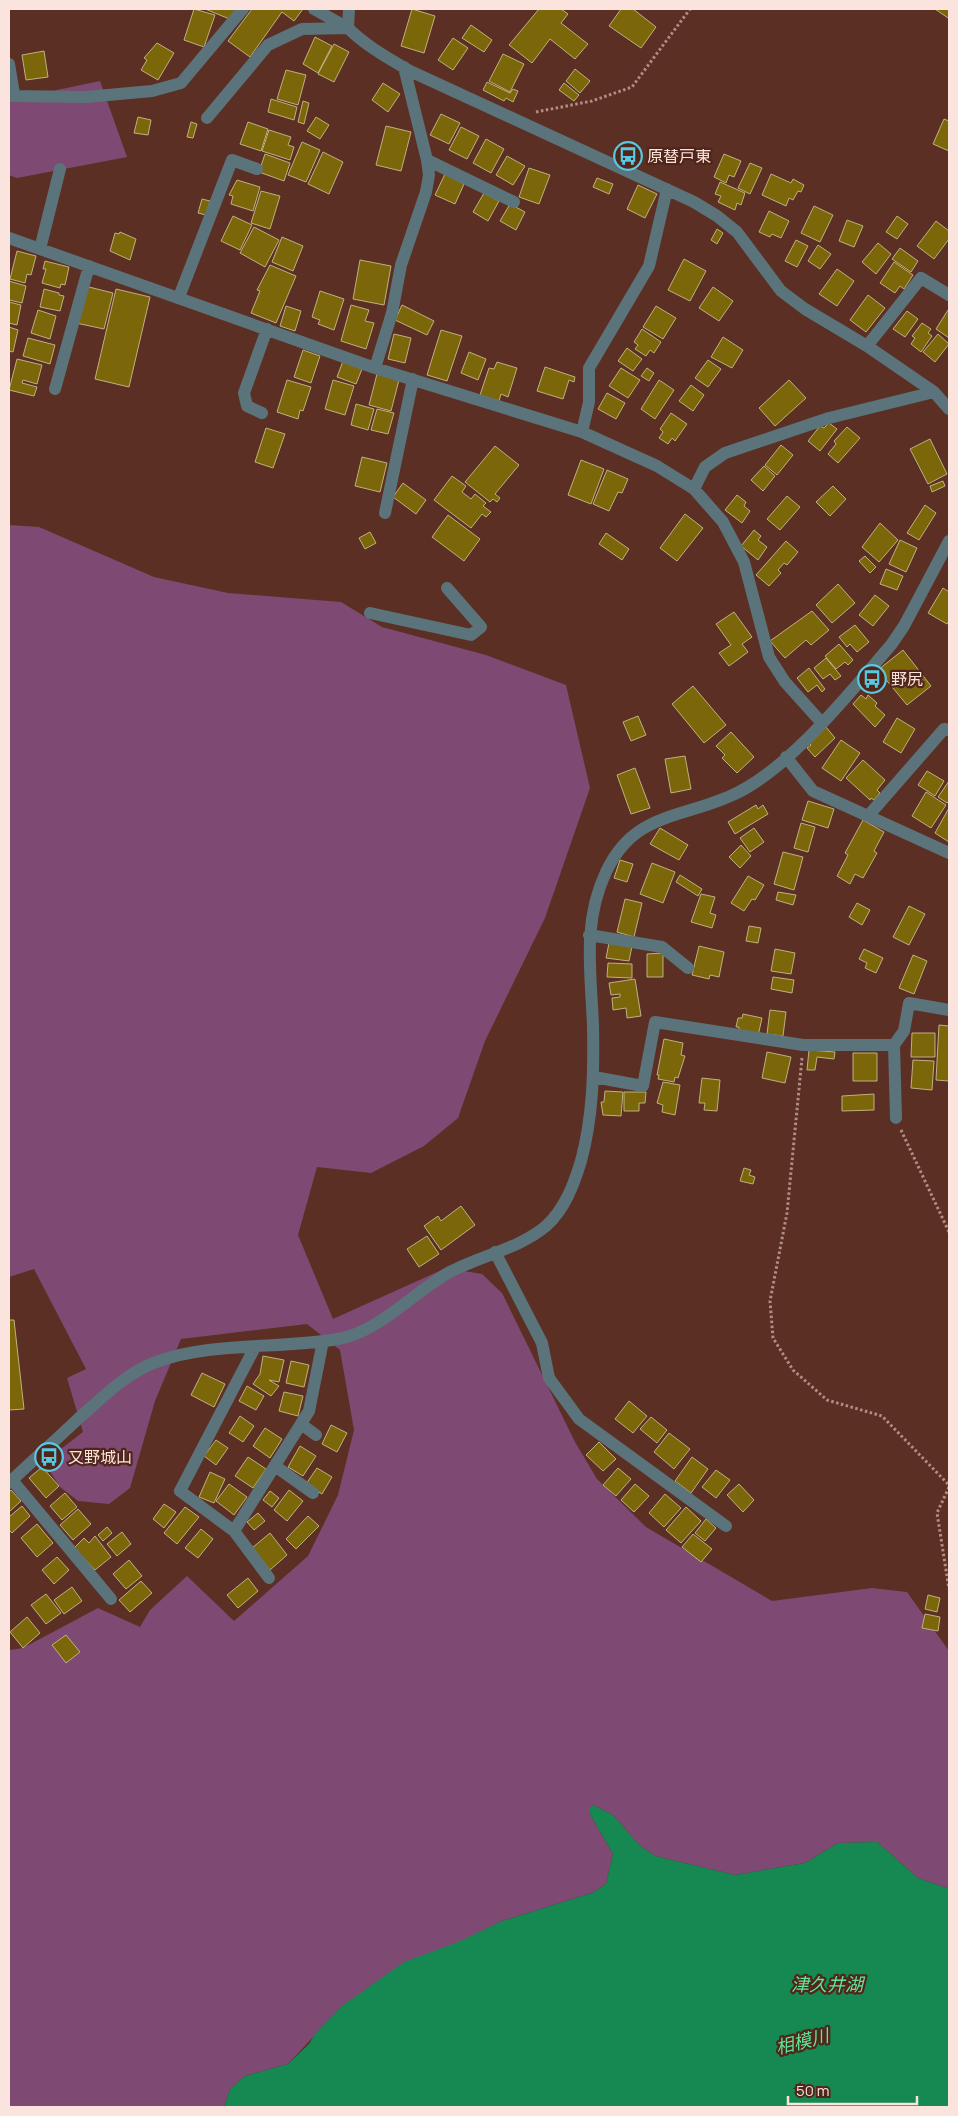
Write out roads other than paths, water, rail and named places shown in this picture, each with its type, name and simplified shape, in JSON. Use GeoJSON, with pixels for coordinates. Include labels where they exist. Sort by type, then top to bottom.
{"type":"FeatureCollection","features":[{"type":"Feature","properties":{"kind":"street"},"geometry":{"type":"LineString","coordinates":[[9,64],[12,95],[86,96],[152,91],[181,83],[243,9]]}},
{"type":"Feature","properties":{"kind":"street"},"geometry":{"type":"LineString","coordinates":[[314,9],[348,28],[361,41],[404,67],[667,189],[717,216],[737,232],[782,291],[836,329],[867,346],[934,392],[949,409]]}},
{"type":"Feature","properties":{"kind":"street"},"geometry":{"type":"LineString","coordinates":[[348,9],[348,28]]}},
{"type":"Feature","properties":{"kind":"street"},"geometry":{"type":"LineString","coordinates":[[207,118],[268,45],[302,29],[348,28]]}},
{"type":"Feature","properties":{"kind":"street"},"geometry":{"type":"LineString","coordinates":[[375,368],[392,313],[401,265],[426,192],[429,175],[404,67]]}},
{"type":"Feature","properties":{"kind":"street"},"geometry":{"type":"LineString","coordinates":[[180,297],[232,160],[257,169]]}},
{"type":"Feature","properties":{"kind":"street"},"geometry":{"type":"LineString","coordinates":[[427,160],[514,202]]}},
{"type":"Feature","properties":{"kind":"street"},"geometry":{"type":"LineString","coordinates":[[40,249],[60,169]]}},
{"type":"Feature","properties":{"kind":"street"},"geometry":{"type":"LineString","coordinates":[[582,432],[589,402],[589,368],[649,266],[667,189]]}},
{"type":"Feature","properties":{"kind":"street"},"geometry":{"type":"LineString","coordinates":[[9,238],[180,297],[375,368],[582,432],[657,466],[694,490],[723,522],[744,562],[770,657],[785,682],[822,722]]}},
{"type":"Feature","properties":{"kind":"street"},"geometry":{"type":"LineString","coordinates":[[55,388],[89,266]]}},
{"type":"Feature","properties":{"kind":"street"},"geometry":{"type":"LineString","coordinates":[[867,346],[921,278],[949,295]]}},
{"type":"Feature","properties":{"kind":"street"},"geometry":{"type":"LineString","coordinates":[[262,413],[247,406],[244,393],[267,328]]}},
{"type":"Feature","properties":{"kind":"street"},"geometry":{"type":"LineString","coordinates":[[385,513],[413,379]]}},
{"type":"Feature","properties":{"kind":"street"},"geometry":{"type":"LineString","coordinates":[[694,490],[704,467],[725,453],[829,418],[934,392]]}},
{"type":"Feature","properties":{"kind":"street"},"geometry":{"type":"LineString","coordinates":[[111,1599],[10,1481],[129,1376],[155,1362],[188,1353],[341,1339],[371,1326],[450,1272],[525,1239],[546,1226],[563,1205],[576,1180],[585,1146],[594,1077],[589,935],[596,896],[608,868],[637,830],[657,820],[729,797],[754,784],[786,757],[822,722],[900,632],[949,540]]}},
{"type":"Feature","properties":{"kind":"street"},"geometry":{"type":"LineString","coordinates":[[370,613],[471,635],[480,627],[447,588]]}},
{"type":"Feature","properties":{"kind":"street"},"geometry":{"type":"LineString","coordinates":[[869,815],[944,729],[949,730]]}},
{"type":"Feature","properties":{"kind":"street"},"geometry":{"type":"LineString","coordinates":[[786,757],[814,791],[949,853]]}},
{"type":"Feature","properties":{"kind":"street"},"geometry":{"type":"LineString","coordinates":[[589,935],[662,947],[688,968]]}},
{"type":"Feature","properties":{"kind":"street"},"geometry":{"type":"LineString","coordinates":[[896,1118],[894,1045],[904,1031],[909,1003],[949,1010]]}},
{"type":"Feature","properties":{"kind":"street"},"geometry":{"type":"LineString","coordinates":[[594,1077],[643,1086],[654,1022],[804,1045],[894,1045]]}},
{"type":"Feature","properties":{"kind":"street"},"geometry":{"type":"LineString","coordinates":[[495,1252],[542,1343],[549,1378],[579,1419],[726,1526]]}},
{"type":"Feature","properties":{"kind":"street"},"geometry":{"type":"LineString","coordinates":[[234,1532],[309,1411],[323,1341]]}},
{"type":"Feature","properties":{"kind":"street"},"geometry":{"type":"LineString","coordinates":[[255,1347],[180,1491],[234,1532],[269,1578]]}},
{"type":"Feature","properties":{"kind":"street"},"geometry":{"type":"LineString","coordinates":[[301,1424],[316,1435]]}},
{"type":"Feature","properties":{"kind":"street"},"geometry":{"type":"LineString","coordinates":[[275,1466],[313,1493]]}},
{"type":"Feature","properties":{"kind":"water","name":"津久井湖"},"geometry":{"type":"Polygon","coordinates":[[[593,1805],[613,1815],[639,1845],[655,1856],[735,1875],[805,1863],[838,1843],[877,1842],[918,1878],[949,1889],[949,2107],[224,2107],[230,2089],[245,2076],[288,2064],[309,2044],[315,2034],[342,2006],[404,1962],[458,1942],[502,1921],[592,1893],[606,1884],[613,1854],[590,1814],[590,1808],[593,1805]]]}},
{"type":"Feature","properties":{"kind":"place","name":"原替戸東"},"geometry":{"type":"Point","coordinates":[628,156]}},
{"type":"Feature","properties":{"kind":"place","name":"野尻"},"geometry":{"type":"Point","coordinates":[872,679]}},
{"type":"Feature","properties":{"kind":"place","name":"又野城山"},"geometry":{"type":"Point","coordinates":[49,1457]}},
{"type":"Feature","properties":{"kind":"water label","name":"相模川"},"geometry":{"type":"Point","coordinates":[802,2041]}}]}
